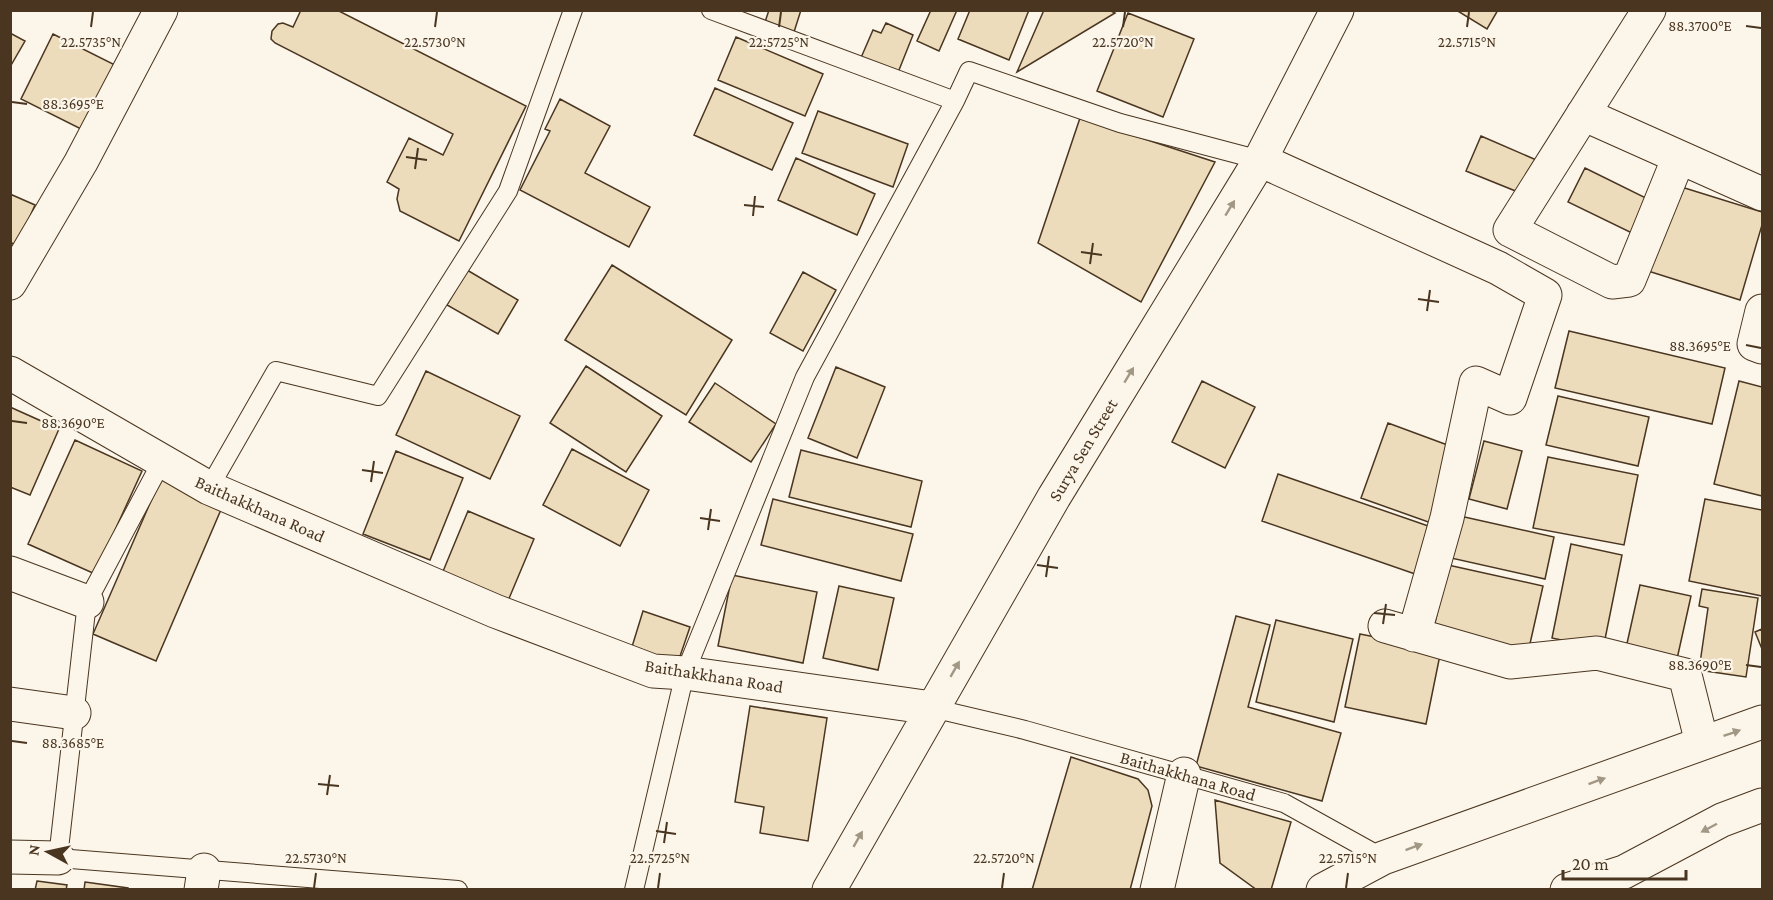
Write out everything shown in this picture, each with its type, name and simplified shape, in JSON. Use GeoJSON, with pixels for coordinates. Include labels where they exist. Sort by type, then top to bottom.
{"type":"FeatureCollection","features":[{"type":"Feature","properties":{"kind":"street"},"geometry":{"type":"LineString","coordinates":[[10,283],[81,162],[161,10]]}},
{"type":"Feature","properties":{"kind":"street","name":"Surya Sen Street"},"geometry":{"type":"LineString","coordinates":[[829,890],[1054,497],[1260,160],[1337,10]]}},
{"type":"Feature","properties":{"kind":"street"},"geometry":{"type":"LineString","coordinates":[[1649,10],[1510,230],[1612,282],[1629,280],[1679,156]]}},
{"type":"Feature","properties":{"kind":"street"},"geometry":{"type":"LineString","coordinates":[[1583,114],[1762,194]]}},
{"type":"Feature","properties":{"kind":"street"},"geometry":{"type":"LineString","coordinates":[[1260,160],[1498,268],[1545,296],[1510,398],[1476,383],[1448,518],[1400,631],[1510,662],[1597,653],[1685,675],[1702,743]]}},
{"type":"Feature","properties":{"kind":"street"},"geometry":{"type":"LineString","coordinates":[[1762,311],[1754,344],[1762,347]]}},
{"type":"Feature","properties":{"kind":"street","name":"Baithakkhana Road"},"geometry":{"type":"LineString","coordinates":[[10,373],[209,488],[495,611],[653,671],[685,673],[932,708]]}},
{"type":"Feature","properties":{"kind":"street"},"geometry":{"type":"LineString","coordinates":[[10,573],[87,602]]}},
{"type":"Feature","properties":{"kind":"street"},"geometry":{"type":"LineString","coordinates":[[10,704],[74,713]]}},
{"type":"Feature","properties":{"kind":"street"},"geometry":{"type":"LineString","coordinates":[[1323,890],[1383,858],[1762,722]]}},
{"type":"Feature","properties":{"kind":"street"},"geometry":{"type":"LineString","coordinates":[[1157,890],[1184,774]]}},
{"type":"Feature","properties":{"kind":"street"},"geometry":{"type":"LineString","coordinates":[[1567,890],[1623,881],[1722,820],[1762,805]]}},
{"type":"Feature","properties":{"kind":"street"},"geometry":{"type":"LineString","coordinates":[[10,857],[58,858]]}},
{"type":"Feature","properties":{"kind":"lane"},"geometry":{"type":"LineString","coordinates":[[209,488],[276,371],[378,396],[508,190],[573,10]]}},
{"type":"Feature","properties":{"kind":"lane"},"geometry":{"type":"LineString","coordinates":[[711,10],[955,101]]}},
{"type":"Feature","properties":{"kind":"lane"},"geometry":{"type":"LineString","coordinates":[[634,890],[685,673],[805,377],[955,101],[969,71],[1120,123],[1260,160]]}},
{"type":"Feature","properties":{"kind":"lane"},"geometry":{"type":"LineString","coordinates":[[1498,268],[1510,230]]}},
{"type":"Feature","properties":{"kind":"lane"},"geometry":{"type":"LineString","coordinates":[[162,461],[87,602],[58,858],[203,880],[458,890]]}},
{"type":"Feature","properties":{"kind":"lane","name":"Baithakkhana Road"},"geometry":{"type":"LineString","coordinates":[[932,708],[1025,730],[1284,803],[1383,858]]}},
{"type":"Feature","properties":{"kind":"building"},"geometry":{"type":"Polygon","coordinates":[[[301,10],[337,10],[526,106],[459,241],[400,211],[397,199],[399,189],[387,182],[409,138],[443,155],[453,134],[275,43],[271,39],[272,31],[278,24],[283,23],[293,27],[301,10]]]}},
{"type":"Feature","properties":{"kind":"building"},"geometry":{"type":"Polygon","coordinates":[[[769,10],[801,10],[794,32],[765,22],[769,10]]]}},
{"type":"Feature","properties":{"kind":"building"},"geometry":{"type":"Polygon","coordinates":[[[931,10],[957,10],[939,51],[917,41],[931,10]]]}},
{"type":"Feature","properties":{"kind":"building"},"geometry":{"type":"Polygon","coordinates":[[[970,10],[1029,10],[1009,60],[958,39],[970,10]]]}},
{"type":"Feature","properties":{"kind":"building"},"geometry":{"type":"Polygon","coordinates":[[[1044,10],[1109,10],[1115,13],[1017,72],[1044,10]]]}},
{"type":"Feature","properties":{"kind":"building"},"geometry":{"type":"Polygon","coordinates":[[[1456,10],[1498,10],[1487,29],[1456,10]]]}},
{"type":"Feature","properties":{"kind":"building"},"geometry":{"type":"Polygon","coordinates":[[[1128,13],[1194,39],[1163,117],[1097,91],[1128,13]]]}},
{"type":"Feature","properties":{"kind":"building"},"geometry":{"type":"Polygon","coordinates":[[[886,23],[913,35],[897,75],[860,60],[873,30],[881,33],[886,23]]]}},
{"type":"Feature","properties":{"kind":"building"},"geometry":{"type":"Polygon","coordinates":[[[10,33],[25,41],[10,67],[10,33]]]}},
{"type":"Feature","properties":{"kind":"building"},"geometry":{"type":"Polygon","coordinates":[[[53,34],[121,68],[89,133],[21,99],[53,34]]]}},
{"type":"Feature","properties":{"kind":"building"},"geometry":{"type":"Polygon","coordinates":[[[736,37],[823,74],[805,116],[718,80],[736,37]]]}},
{"type":"Feature","properties":{"kind":"building"},"geometry":{"type":"Polygon","coordinates":[[[715,88],[793,123],[772,170],[694,135],[715,88]]]}},
{"type":"Feature","properties":{"kind":"building"},"geometry":{"type":"Polygon","coordinates":[[[560,99],[610,126],[585,173],[650,207],[629,247],[520,190],[550,131],[545,129],[560,99]]]}},
{"type":"Feature","properties":{"kind":"building"},"geometry":{"type":"Polygon","coordinates":[[[818,111],[908,144],[893,187],[802,153],[818,111]]]}},
{"type":"Feature","properties":{"kind":"building"},"geometry":{"type":"Polygon","coordinates":[[[1080,118],[1215,162],[1141,302],[1038,243],[1080,118]]]}},
{"type":"Feature","properties":{"kind":"building"},"geometry":{"type":"Polygon","coordinates":[[[1481,136],[1548,165],[1523,194],[1466,171],[1481,136]]]}},
{"type":"Feature","properties":{"kind":"building"},"geometry":{"type":"Polygon","coordinates":[[[796,158],[875,194],[857,235],[778,200],[796,158]]]}},
{"type":"Feature","properties":{"kind":"building"},"geometry":{"type":"Polygon","coordinates":[[[1585,168],[1652,201],[1636,235],[1568,202],[1585,168]]]}},
{"type":"Feature","properties":{"kind":"building"},"geometry":{"type":"Polygon","coordinates":[[[1675,185],[1762,212],[1762,225],[1740,300],[1648,271],[1675,185]]]}},
{"type":"Feature","properties":{"kind":"building"},"geometry":{"type":"Polygon","coordinates":[[[10,194],[35,205],[17,246],[10,242],[10,194]]]}},
{"type":"Feature","properties":{"kind":"building"},"geometry":{"type":"Polygon","coordinates":[[[612,265],[732,340],[686,415],[565,340],[612,265]]]}},
{"type":"Feature","properties":{"kind":"building"},"geometry":{"type":"Polygon","coordinates":[[[467,270],[518,300],[498,334],[447,305],[467,270]]]}},
{"type":"Feature","properties":{"kind":"building"},"geometry":{"type":"Polygon","coordinates":[[[803,272],[836,290],[803,351],[770,333],[803,272]]]}},
{"type":"Feature","properties":{"kind":"building"},"geometry":{"type":"Polygon","coordinates":[[[1569,331],[1725,368],[1712,424],[1555,388],[1569,331]]]}},
{"type":"Feature","properties":{"kind":"building"},"geometry":{"type":"Polygon","coordinates":[[[586,366],[662,416],[626,472],[550,423],[586,366]]]}},
{"type":"Feature","properties":{"kind":"building"},"geometry":{"type":"Polygon","coordinates":[[[836,367],[885,387],[857,458],[808,438],[836,367]]]}},
{"type":"Feature","properties":{"kind":"building"},"geometry":{"type":"Polygon","coordinates":[[[426,371],[520,416],[490,479],[396,435],[426,371]]]}},
{"type":"Feature","properties":{"kind":"building"},"geometry":{"type":"Polygon","coordinates":[[[1202,381],[1255,407],[1225,468],[1172,442],[1202,381]]]}},
{"type":"Feature","properties":{"kind":"building"},"geometry":{"type":"Polygon","coordinates":[[[1739,381],[1762,387],[1762,496],[1714,484],[1739,381]]]}},
{"type":"Feature","properties":{"kind":"building"},"geometry":{"type":"Polygon","coordinates":[[[715,383],[776,424],[751,462],[689,422],[715,383]]]}},
{"type":"Feature","properties":{"kind":"building"},"geometry":{"type":"Polygon","coordinates":[[[1558,396],[1649,417],[1638,466],[1546,445],[1558,396]]]}},
{"type":"Feature","properties":{"kind":"building"},"geometry":{"type":"Polygon","coordinates":[[[10,407],[59,429],[30,495],[10,487],[10,407]]]}},
{"type":"Feature","properties":{"kind":"building"},"geometry":{"type":"Polygon","coordinates":[[[1388,423],[1461,450],[1434,524],[1361,498],[1388,423]]]}},
{"type":"Feature","properties":{"kind":"building"},"geometry":{"type":"Polygon","coordinates":[[[75,440],[142,471],[95,574],[28,544],[75,440]]]}},
{"type":"Feature","properties":{"kind":"building"},"geometry":{"type":"Polygon","coordinates":[[[1484,441],[1522,451],[1507,509],[1469,499],[1484,441]]]}},
{"type":"Feature","properties":{"kind":"building"},"geometry":{"type":"Polygon","coordinates":[[[572,449],[649,490],[620,546],[543,505],[572,449]]]}},
{"type":"Feature","properties":{"kind":"building"},"geometry":{"type":"Polygon","coordinates":[[[801,450],[922,481],[911,527],[789,497],[801,450]]]}},
{"type":"Feature","properties":{"kind":"building"},"geometry":{"type":"Polygon","coordinates":[[[396,451],[463,478],[430,560],[363,534],[396,451]]]}},
{"type":"Feature","properties":{"kind":"building"},"geometry":{"type":"Polygon","coordinates":[[[1548,457],[1638,475],[1624,545],[1533,528],[1548,457]]]}},
{"type":"Feature","properties":{"kind":"building"},"geometry":{"type":"Polygon","coordinates":[[[1278,474],[1434,528],[1418,575],[1262,521],[1278,474]]]}},
{"type":"Feature","properties":{"kind":"building"},"geometry":{"type":"Polygon","coordinates":[[[161,478],[223,505],[156,661],[93,634],[161,478]]]}},
{"type":"Feature","properties":{"kind":"building"},"geometry":{"type":"Polygon","coordinates":[[[773,499],[913,534],[901,581],[761,545],[773,499]]]}},
{"type":"Feature","properties":{"kind":"building"},"geometry":{"type":"Polygon","coordinates":[[[1705,499],[1762,510],[1762,596],[1689,581],[1705,499]]]}},
{"type":"Feature","properties":{"kind":"building"},"geometry":{"type":"Polygon","coordinates":[[[468,511],[534,539],[505,608],[439,581],[468,511]]]}},
{"type":"Feature","properties":{"kind":"building"},"geometry":{"type":"Polygon","coordinates":[[[1460,516],[1554,537],[1545,579],[1451,558],[1460,516]]]}},
{"type":"Feature","properties":{"kind":"building"},"geometry":{"type":"Polygon","coordinates":[[[1571,544],[1622,555],[1603,649],[1552,638],[1571,544]]]}},
{"type":"Feature","properties":{"kind":"building"},"geometry":{"type":"Polygon","coordinates":[[[1448,565],[1543,586],[1527,657],[1432,636],[1448,565]]]}},
{"type":"Feature","properties":{"kind":"building"},"geometry":{"type":"Polygon","coordinates":[[[732,575],[817,592],[803,663],[718,646],[732,575]]]}},
{"type":"Feature","properties":{"kind":"building"},"geometry":{"type":"Polygon","coordinates":[[[1640,585],[1691,596],[1677,659],[1626,648],[1640,585]]]}},
{"type":"Feature","properties":{"kind":"building"},"geometry":{"type":"Polygon","coordinates":[[[839,586],[894,598],[878,670],[823,658],[839,586]]]}},
{"type":"Feature","properties":{"kind":"building"},"geometry":{"type":"Polygon","coordinates":[[[1702,589],[1758,598],[1746,677],[1699,670],[1708,608],[1699,606],[1702,589]]]}},
{"type":"Feature","properties":{"kind":"building"},"geometry":{"type":"Polygon","coordinates":[[[643,611],[690,627],[677,665],[631,650],[643,611]]]}},
{"type":"Feature","properties":{"kind":"building"},"geometry":{"type":"Polygon","coordinates":[[[1236,616],[1270,625],[1248,707],[1341,733],[1322,801],[1196,766],[1236,616]]]}},
{"type":"Feature","properties":{"kind":"building"},"geometry":{"type":"Polygon","coordinates":[[[1276,620],[1353,639],[1334,722],[1256,702],[1276,620]]]}},
{"type":"Feature","properties":{"kind":"building"},"geometry":{"type":"Polygon","coordinates":[[[1762,629],[1762,649],[1755,632],[1762,629]]]}},
{"type":"Feature","properties":{"kind":"building"},"geometry":{"type":"Polygon","coordinates":[[[1360,634],[1441,650],[1426,724],[1345,707],[1360,634]]]}},
{"type":"Feature","properties":{"kind":"building"},"geometry":{"type":"Polygon","coordinates":[[[750,706],[827,718],[808,841],[760,833],[764,807],[735,802],[750,706]]]}},
{"type":"Feature","properties":{"kind":"building"},"geometry":{"type":"Polygon","coordinates":[[[1071,757],[1138,779],[1148,790],[1152,806],[1130,890],[1032,890],[1071,757]]]}},
{"type":"Feature","properties":{"kind":"building"},"geometry":{"type":"Polygon","coordinates":[[[1215,800],[1291,822],[1271,890],[1257,890],[1220,863],[1215,800]]]}},
{"type":"Feature","properties":{"kind":"building"},"geometry":{"type":"Polygon","coordinates":[[[37,881],[67,885],[66,890],[35,890],[37,881]]]}},
{"type":"Feature","properties":{"kind":"building"},"geometry":{"type":"Polygon","coordinates":[[[85,882],[128,888],[128,890],[84,890],[85,882]]]}}]}
